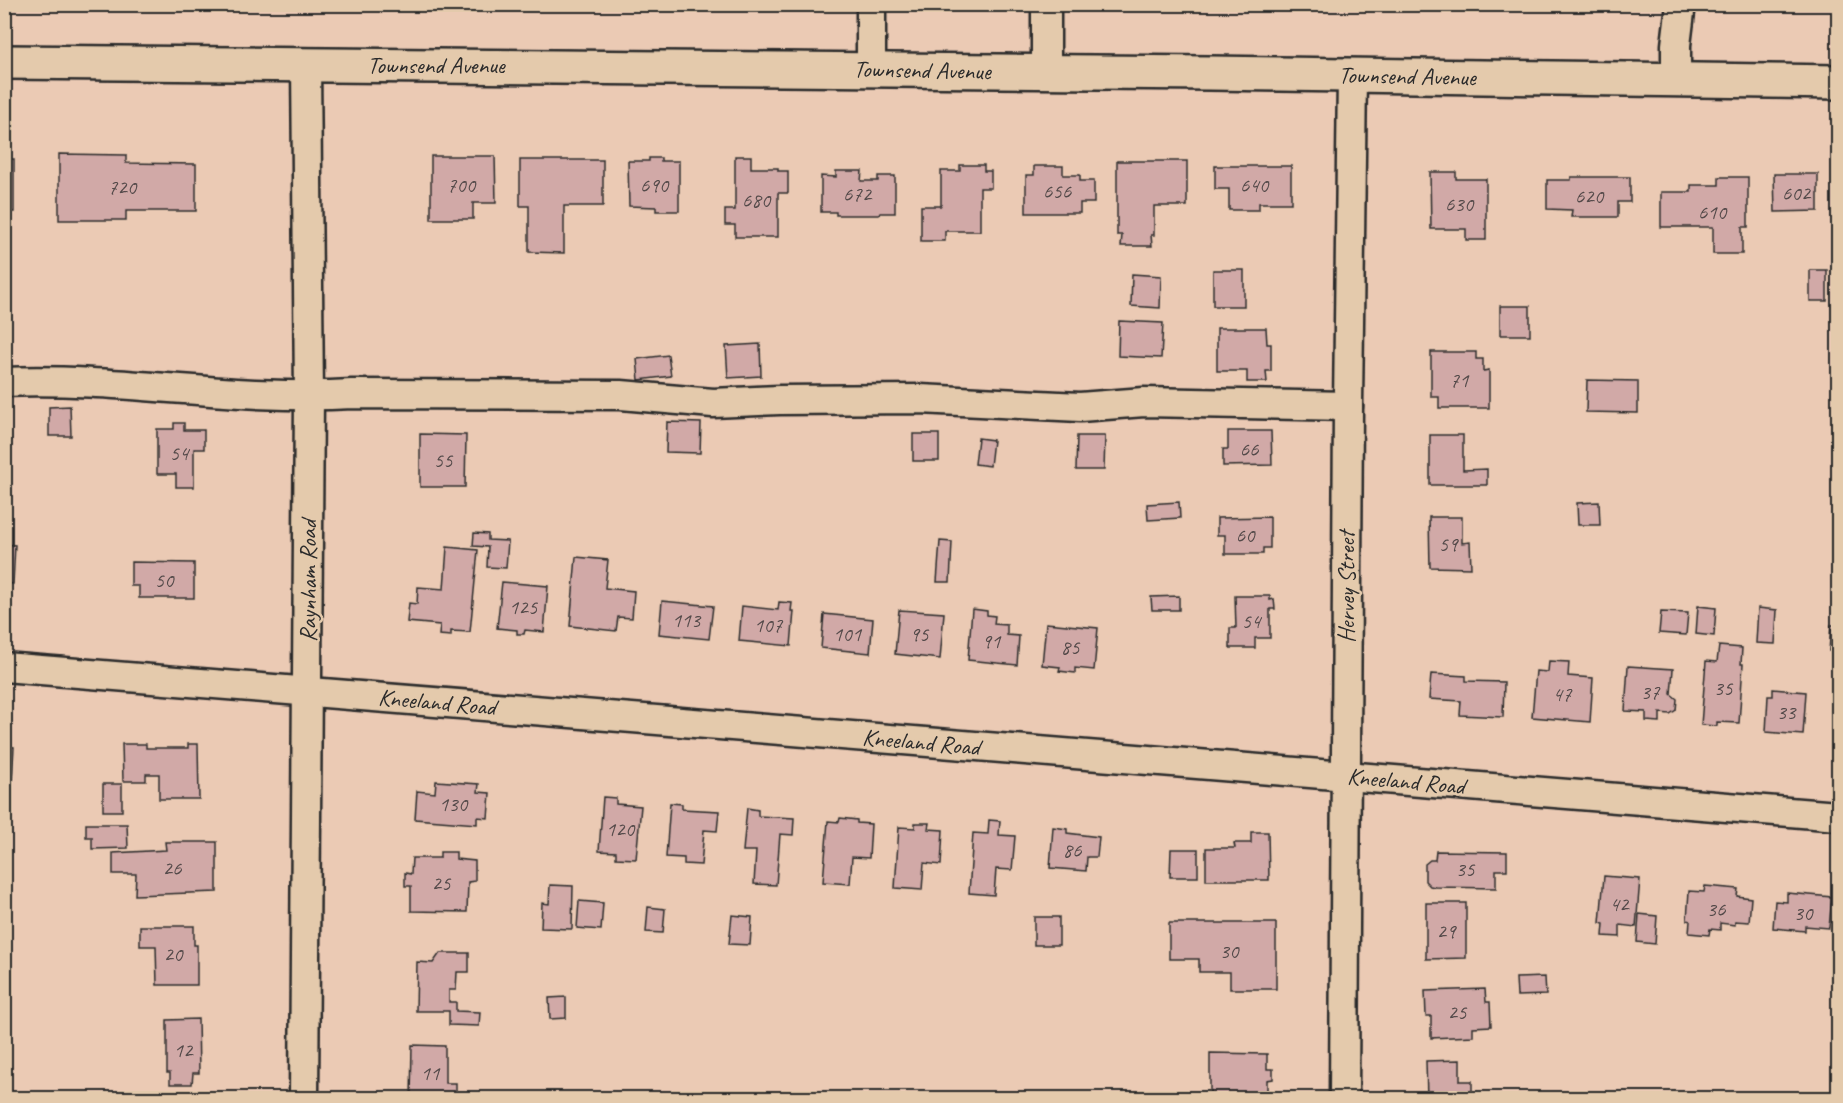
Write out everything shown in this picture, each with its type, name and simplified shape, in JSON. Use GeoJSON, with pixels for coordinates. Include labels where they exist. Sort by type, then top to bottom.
{"type":"FeatureCollection","features":[{"type":"Feature","properties":{"kind":"main road","name":"Townsend Avenue"},"geometry":{"type":"LineString","coordinates":[[4,62],[1839,82]]}},
{"type":"Feature","properties":{"kind":"street"},"geometry":{"type":"LineString","coordinates":[[871,4],[871,70]]}},
{"type":"Feature","properties":{"kind":"street"},"geometry":{"type":"LineString","coordinates":[[1046,4],[1046,72]]}},
{"type":"Feature","properties":{"kind":"street"},"geometry":{"type":"LineString","coordinates":[[1676,79],[1676,45],[1681,4]]}},
{"type":"Feature","properties":{"kind":"street","name":"Raynham Road"},"geometry":{"type":"LineString","coordinates":[[304,1098],[309,397],[306,64]]}},
{"type":"Feature","properties":{"kind":"street","name":"Hervey Street"},"geometry":{"type":"LineString","coordinates":[[1344,1098],[1352,75]]}},
{"type":"Feature","properties":{"kind":"street"},"geometry":{"type":"LineString","coordinates":[[4,382],[113,383],[309,397],[352,394],[621,395],[713,403],[920,399],[1080,407],[1144,402],[1348,406]]}},
{"type":"Feature","properties":{"kind":"street","name":"Kneeland Road"},"geometry":{"type":"LineString","coordinates":[[4,667],[1839,816]]}},
{"type":"Feature","properties":{"kind":"building"},"geometry":{"type":"Polygon","coordinates":[[[59,154],[126,155],[126,163],[196,164],[196,211],[126,211],[126,220],[59,220],[59,154]]]}},
{"type":"Feature","properties":{"kind":"building"},"geometry":{"type":"Polygon","coordinates":[[[431,156],[495,156],[496,203],[473,203],[473,219],[431,219],[431,156]]]}},
{"type":"Feature","properties":{"kind":"building"},"geometry":{"type":"Polygon","coordinates":[[[735,156],[751,156],[751,168],[778,168],[778,171],[788,171],[788,193],[778,193],[778,237],[735,237],[735,225],[725,225],[725,210],[735,210],[735,156]]]}},
{"type":"Feature","properties":{"kind":"building"},"geometry":{"type":"Polygon","coordinates":[[[649,158],[679,161],[679,211],[656,211],[656,207],[629,206],[628,161],[649,161],[649,158]]]}},
{"type":"Feature","properties":{"kind":"building"},"geometry":{"type":"Polygon","coordinates":[[[4,159],[14,159],[14,212],[4,212],[4,159]]]}},
{"type":"Feature","properties":{"kind":"building"},"geometry":{"type":"Polygon","coordinates":[[[520,160],[603,160],[603,206],[564,206],[564,253],[529,252],[529,206],[520,206],[520,160]]]}},
{"type":"Feature","properties":{"kind":"building"},"geometry":{"type":"Polygon","coordinates":[[[1117,161],[1187,161],[1187,206],[1154,206],[1152,246],[1121,246],[1122,235],[1117,235],[1117,161]]]}},
{"type":"Feature","properties":{"kind":"building"},"geometry":{"type":"Polygon","coordinates":[[[960,165],[984,165],[984,171],[991,171],[991,188],[980,188],[980,231],[945,231],[945,241],[921,241],[921,206],[941,206],[941,171],[960,171],[960,165]]]}},
{"type":"Feature","properties":{"kind":"building"},"geometry":{"type":"Polygon","coordinates":[[[1034,166],[1063,166],[1063,175],[1080,175],[1080,181],[1094,181],[1094,203],[1080,203],[1080,213],[1026,213],[1026,175],[1034,175],[1034,166]]]}},
{"type":"Feature","properties":{"kind":"building"},"geometry":{"type":"Polygon","coordinates":[[[1215,166],[1291,166],[1291,203],[1259,203],[1259,210],[1229,210],[1229,189],[1215,189],[1215,166]]]}},
{"type":"Feature","properties":{"kind":"building"},"geometry":{"type":"Polygon","coordinates":[[[836,171],[862,171],[861,181],[878,181],[878,176],[895,176],[895,213],[836,215],[836,212],[821,212],[821,176],[836,177],[836,171]]]}},
{"type":"Feature","properties":{"kind":"building"},"geometry":{"type":"Polygon","coordinates":[[[1430,172],[1456,172],[1456,179],[1486,179],[1486,240],[1466,240],[1466,229],[1431,229],[1430,172]]]}},
{"type":"Feature","properties":{"kind":"building"},"geometry":{"type":"Polygon","coordinates":[[[1774,174],[1818,174],[1818,211],[1775,212],[1774,174]]]}},
{"type":"Feature","properties":{"kind":"building"},"geometry":{"type":"Polygon","coordinates":[[[1571,177],[1630,177],[1630,202],[1618,202],[1618,217],[1571,217],[1572,210],[1547,209],[1547,180],[1571,180],[1571,177]]]}},
{"type":"Feature","properties":{"kind":"building"},"geometry":{"type":"Polygon","coordinates":[[[1719,177],[1748,177],[1748,227],[1742,227],[1742,254],[1713,254],[1713,227],[1661,227],[1661,192],[1691,192],[1691,185],[1719,185],[1719,177]]]}},
{"type":"Feature","properties":{"kind":"building"},"geometry":{"type":"Polygon","coordinates":[[[1213,270],[1244,270],[1244,306],[1213,306],[1213,270]]]}},
{"type":"Feature","properties":{"kind":"building"},"geometry":{"type":"Polygon","coordinates":[[[1810,270],[1827,270],[1827,301],[1810,301],[1810,270]]]}},
{"type":"Feature","properties":{"kind":"building"},"geometry":{"type":"Polygon","coordinates":[[[1132,274],[1161,276],[1160,308],[1131,306],[1132,274]]]}},
{"type":"Feature","properties":{"kind":"building"},"geometry":{"type":"Polygon","coordinates":[[[1835,303],[1838,303],[1838,334],[1836,334],[1835,303]]]}},
{"type":"Feature","properties":{"kind":"building"},"geometry":{"type":"Polygon","coordinates":[[[1500,306],[1530,306],[1530,335],[1500,335],[1500,306]]]}},
{"type":"Feature","properties":{"kind":"building"},"geometry":{"type":"Polygon","coordinates":[[[1119,321],[1163,323],[1161,358],[1118,356],[1119,321]]]}},
{"type":"Feature","properties":{"kind":"building"},"geometry":{"type":"Polygon","coordinates":[[[1217,328],[1266,328],[1267,344],[1271,344],[1271,371],[1266,371],[1267,382],[1247,382],[1247,371],[1217,371],[1217,328]]]}},
{"type":"Feature","properties":{"kind":"building"},"geometry":{"type":"Polygon","coordinates":[[[760,344],[761,376],[728,378],[726,346],[760,344]]]}},
{"type":"Feature","properties":{"kind":"building"},"geometry":{"type":"Polygon","coordinates":[[[1431,352],[1476,352],[1476,359],[1483,359],[1483,371],[1489,370],[1489,408],[1439,408],[1439,397],[1431,397],[1431,352]]]}},
{"type":"Feature","properties":{"kind":"building"},"geometry":{"type":"Polygon","coordinates":[[[668,355],[671,376],[639,380],[637,359],[668,355]]]}},
{"type":"Feature","properties":{"kind":"building"},"geometry":{"type":"Polygon","coordinates":[[[1587,380],[1638,381],[1638,413],[1586,412],[1587,380]]]}},
{"type":"Feature","properties":{"kind":"building"},"geometry":{"type":"Polygon","coordinates":[[[70,406],[71,436],[49,436],[49,407],[70,406]]]}},
{"type":"Feature","properties":{"kind":"building"},"geometry":{"type":"Polygon","coordinates":[[[4,422],[8,423],[6,453],[4,453],[4,422]]]}},
{"type":"Feature","properties":{"kind":"building"},"geometry":{"type":"Polygon","coordinates":[[[667,422],[701,423],[700,453],[666,452],[667,422]]]}},
{"type":"Feature","properties":{"kind":"building"},"geometry":{"type":"Polygon","coordinates":[[[174,423],[184,423],[184,430],[204,430],[204,449],[194,449],[194,487],[176,487],[176,474],[157,474],[157,429],[174,429],[174,423]]]}},
{"type":"Feature","properties":{"kind":"building"},"geometry":{"type":"Polygon","coordinates":[[[1228,431],[1271,431],[1272,465],[1223,466],[1223,449],[1228,449],[1228,431]]]}},
{"type":"Feature","properties":{"kind":"building"},"geometry":{"type":"Polygon","coordinates":[[[420,434],[466,435],[465,487],[420,487],[420,434]]]}},
{"type":"Feature","properties":{"kind":"building"},"geometry":{"type":"Polygon","coordinates":[[[913,434],[939,434],[939,461],[913,461],[913,434]]]}},
{"type":"Feature","properties":{"kind":"building"},"geometry":{"type":"Polygon","coordinates":[[[1430,435],[1463,435],[1463,470],[1487,469],[1487,485],[1430,485],[1430,435]]]}},
{"type":"Feature","properties":{"kind":"building"},"geometry":{"type":"Polygon","coordinates":[[[1077,436],[1105,436],[1104,470],[1076,470],[1077,436]]]}},
{"type":"Feature","properties":{"kind":"building"},"geometry":{"type":"Polygon","coordinates":[[[978,438],[993,440],[990,466],[975,464],[978,438]]]}},
{"type":"Feature","properties":{"kind":"building"},"geometry":{"type":"Polygon","coordinates":[[[1179,502],[1180,518],[1148,520],[1147,504],[1179,502]]]}},
{"type":"Feature","properties":{"kind":"building"},"geometry":{"type":"Polygon","coordinates":[[[1599,502],[1600,525],[1578,525],[1577,503],[1599,502]]]}},
{"type":"Feature","properties":{"kind":"building"},"geometry":{"type":"Polygon","coordinates":[[[1270,517],[1270,548],[1263,548],[1263,554],[1225,554],[1225,535],[1217,535],[1217,518],[1270,517]]]}},
{"type":"Feature","properties":{"kind":"building"},"geometry":{"type":"Polygon","coordinates":[[[1429,517],[1462,517],[1462,543],[1470,542],[1471,568],[1430,567],[1429,517]]]}},
{"type":"Feature","properties":{"kind":"building"},"geometry":{"type":"Polygon","coordinates":[[[474,533],[488,534],[488,540],[508,541],[506,568],[487,567],[488,547],[473,546],[474,533]]]}},
{"type":"Feature","properties":{"kind":"building"},"geometry":{"type":"Polygon","coordinates":[[[940,541],[952,542],[950,582],[937,582],[940,541]]]}},
{"type":"Feature","properties":{"kind":"building"},"geometry":{"type":"Polygon","coordinates":[[[4,544],[15,545],[13,584],[4,583],[4,544]]]}},
{"type":"Feature","properties":{"kind":"building"},"geometry":{"type":"Polygon","coordinates":[[[447,547],[478,550],[470,632],[451,631],[451,636],[439,635],[440,625],[407,622],[409,603],[417,604],[418,587],[444,589],[447,547]]]}},
{"type":"Feature","properties":{"kind":"building"},"geometry":{"type":"Polygon","coordinates":[[[576,557],[608,560],[605,588],[634,591],[632,618],[618,617],[616,631],[570,626],[576,557]]]}},
{"type":"Feature","properties":{"kind":"building"},"geometry":{"type":"Polygon","coordinates":[[[131,562],[194,563],[194,598],[139,598],[139,586],[131,586],[131,562]]]}},
{"type":"Feature","properties":{"kind":"building"},"geometry":{"type":"Polygon","coordinates":[[[502,582],[548,586],[544,632],[525,630],[524,634],[517,634],[517,630],[497,628],[502,582]]]}},
{"type":"Feature","properties":{"kind":"building"},"geometry":{"type":"Polygon","coordinates":[[[1179,596],[1179,610],[1152,610],[1151,597],[1179,596]]]}},
{"type":"Feature","properties":{"kind":"building"},"geometry":{"type":"Polygon","coordinates":[[[1235,596],[1270,596],[1270,600],[1274,599],[1275,609],[1270,609],[1270,638],[1255,638],[1255,648],[1230,648],[1230,628],[1236,628],[1235,596]]]}},
{"type":"Feature","properties":{"kind":"building"},"geometry":{"type":"Polygon","coordinates":[[[662,601],[713,606],[709,639],[659,634],[662,601]]]}},
{"type":"Feature","properties":{"kind":"building"},"geometry":{"type":"Polygon","coordinates":[[[779,602],[792,603],[791,611],[794,611],[791,646],[739,641],[742,606],[778,610],[779,602]]]}},
{"type":"Feature","properties":{"kind":"building"},"geometry":{"type":"Polygon","coordinates":[[[1698,606],[1716,608],[1714,636],[1696,634],[1698,606]]]}},
{"type":"Feature","properties":{"kind":"building"},"geometry":{"type":"Polygon","coordinates":[[[1758,608],[1777,610],[1775,644],[1756,643],[1758,608]]]}},
{"type":"Feature","properties":{"kind":"building"},"geometry":{"type":"Polygon","coordinates":[[[972,609],[987,611],[987,615],[995,616],[994,624],[1007,625],[1007,635],[1019,636],[1017,665],[968,660],[972,609]]]}},
{"type":"Feature","properties":{"kind":"building"},"geometry":{"type":"Polygon","coordinates":[[[899,610],[944,613],[940,659],[895,654],[899,610]]]}},
{"type":"Feature","properties":{"kind":"building"},"geometry":{"type":"Polygon","coordinates":[[[1661,612],[1688,613],[1686,635],[1659,633],[1661,612]]]}},
{"type":"Feature","properties":{"kind":"building"},"geometry":{"type":"Polygon","coordinates":[[[824,614],[873,619],[870,653],[821,648],[824,614]]]}},
{"type":"Feature","properties":{"kind":"building"},"geometry":{"type":"Polygon","coordinates":[[[1046,623],[1098,628],[1094,670],[1075,668],[1075,673],[1059,671],[1060,667],[1042,665],[1046,623]]]}},
{"type":"Feature","properties":{"kind":"building"},"geometry":{"type":"Polygon","coordinates":[[[1831,625],[1838,625],[1838,651],[1829,651],[1831,625]]]}},
{"type":"Feature","properties":{"kind":"building"},"geometry":{"type":"Polygon","coordinates":[[[1719,646],[1742,648],[1739,723],[1717,722],[1717,726],[1701,725],[1706,661],[1717,662],[1719,646]]]}},
{"type":"Feature","properties":{"kind":"building"},"geometry":{"type":"Polygon","coordinates":[[[1549,661],[1569,662],[1568,676],[1593,678],[1590,722],[1532,717],[1536,671],[1548,672],[1549,661]]]}},
{"type":"Feature","properties":{"kind":"building"},"geometry":{"type":"Polygon","coordinates":[[[1628,666],[1673,669],[1671,694],[1677,699],[1676,710],[1670,714],[1660,713],[1660,722],[1646,721],[1646,712],[1625,711],[1628,666]]]}},
{"type":"Feature","properties":{"kind":"building"},"geometry":{"type":"Polygon","coordinates":[[[1431,674],[1466,676],[1466,681],[1504,682],[1503,717],[1460,715],[1461,701],[1429,699],[1431,674]]]}},
{"type":"Feature","properties":{"kind":"building"},"geometry":{"type":"Polygon","coordinates":[[[1773,689],[1806,692],[1803,735],[1766,732],[1768,696],[1773,696],[1773,689]]]}},
{"type":"Feature","properties":{"kind":"building"},"geometry":{"type":"Polygon","coordinates":[[[1838,702],[1838,737],[1836,737],[1838,702]]]}},
{"type":"Feature","properties":{"kind":"building"},"geometry":{"type":"Polygon","coordinates":[[[122,744],[146,744],[146,748],[188,748],[188,744],[198,744],[199,799],[159,799],[159,774],[146,774],[146,781],[123,781],[122,744]]]}},
{"type":"Feature","properties":{"kind":"building"},"geometry":{"type":"Polygon","coordinates":[[[4,746],[14,747],[12,782],[4,781],[4,746]]]}},
{"type":"Feature","properties":{"kind":"building"},"geometry":{"type":"Polygon","coordinates":[[[436,781],[479,784],[478,792],[490,793],[488,818],[477,817],[477,824],[415,819],[417,791],[435,793],[436,781]]]}},
{"type":"Feature","properties":{"kind":"building"},"geometry":{"type":"Polygon","coordinates":[[[103,784],[122,784],[122,811],[103,811],[103,784]]]}},
{"type":"Feature","properties":{"kind":"building"},"geometry":{"type":"Polygon","coordinates":[[[603,797],[616,798],[616,804],[641,806],[636,859],[616,858],[616,852],[599,851],[603,797]]]}},
{"type":"Feature","properties":{"kind":"building"},"geometry":{"type":"Polygon","coordinates":[[[670,803],[682,804],[682,809],[719,811],[717,831],[704,830],[701,865],[684,864],[684,858],[666,857],[670,803]]]}},
{"type":"Feature","properties":{"kind":"building"},"geometry":{"type":"Polygon","coordinates":[[[747,808],[758,810],[758,816],[794,818],[793,835],[780,834],[776,885],[754,884],[756,851],[743,851],[747,808]]]}},
{"type":"Feature","properties":{"kind":"building"},"geometry":{"type":"Polygon","coordinates":[[[840,818],[871,824],[869,858],[852,857],[850,884],[823,882],[828,821],[839,822],[840,818]]]}},
{"type":"Feature","properties":{"kind":"building"},"geometry":{"type":"Polygon","coordinates":[[[989,820],[1000,821],[999,835],[1015,836],[1012,870],[996,869],[994,895],[969,893],[973,833],[988,834],[989,820]]]}},
{"type":"Feature","properties":{"kind":"building"},"geometry":{"type":"Polygon","coordinates":[[[915,823],[929,823],[928,829],[943,830],[941,865],[924,863],[922,890],[895,888],[899,827],[915,828],[915,823]]]}},
{"type":"Feature","properties":{"kind":"building"},"geometry":{"type":"Polygon","coordinates":[[[86,824],[127,824],[128,848],[92,849],[92,837],[86,837],[86,824]]]}},
{"type":"Feature","properties":{"kind":"building"},"geometry":{"type":"Polygon","coordinates":[[[1053,827],[1067,829],[1067,833],[1099,837],[1097,857],[1087,857],[1086,871],[1050,868],[1053,827]]]}},
{"type":"Feature","properties":{"kind":"building"},"geometry":{"type":"Polygon","coordinates":[[[1251,832],[1268,832],[1269,880],[1206,880],[1206,848],[1235,848],[1234,843],[1251,843],[1251,832]]]}},
{"type":"Feature","properties":{"kind":"building"},"geometry":{"type":"Polygon","coordinates":[[[165,842],[217,842],[217,892],[135,895],[136,874],[113,874],[113,853],[166,850],[165,842]]]}},
{"type":"Feature","properties":{"kind":"building"},"geometry":{"type":"Polygon","coordinates":[[[1171,849],[1198,849],[1198,877],[1170,877],[1171,849]]]}},
{"type":"Feature","properties":{"kind":"building"},"geometry":{"type":"Polygon","coordinates":[[[1436,851],[1507,852],[1507,870],[1496,870],[1496,888],[1430,886],[1425,881],[1425,864],[1430,860],[1435,860],[1436,851]]]}},
{"type":"Feature","properties":{"kind":"building"},"geometry":{"type":"Polygon","coordinates":[[[440,852],[456,852],[456,859],[475,861],[475,881],[468,882],[467,912],[411,911],[411,886],[405,886],[405,873],[411,874],[412,858],[440,858],[440,852]]]}},
{"type":"Feature","properties":{"kind":"building"},"geometry":{"type":"Polygon","coordinates":[[[1604,876],[1640,879],[1636,927],[1620,925],[1620,937],[1603,936],[1604,924],[1600,923],[1604,876]]]}},
{"type":"Feature","properties":{"kind":"building"},"geometry":{"type":"Polygon","coordinates":[[[550,885],[573,886],[572,929],[541,928],[542,903],[549,904],[550,885]]]}},
{"type":"Feature","properties":{"kind":"building"},"geometry":{"type":"Polygon","coordinates":[[[1705,886],[1738,889],[1737,896],[1751,898],[1749,922],[1735,921],[1735,925],[1720,923],[1720,930],[1710,929],[1709,935],[1689,933],[1690,921],[1687,920],[1689,891],[1704,892],[1705,886]]]}},
{"type":"Feature","properties":{"kind":"building"},"geometry":{"type":"Polygon","coordinates":[[[1787,893],[1832,897],[1829,928],[1805,926],[1805,931],[1773,928],[1775,901],[1787,902],[1787,893]]]}},
{"type":"Feature","properties":{"kind":"building"},"geometry":{"type":"Polygon","coordinates":[[[579,901],[603,903],[601,930],[577,928],[579,901]]]}},
{"type":"Feature","properties":{"kind":"building"},"geometry":{"type":"Polygon","coordinates":[[[1426,903],[1466,903],[1466,958],[1426,959],[1426,903]]]}},
{"type":"Feature","properties":{"kind":"building"},"geometry":{"type":"Polygon","coordinates":[[[648,907],[665,909],[663,933],[646,932],[648,907]]]}},
{"type":"Feature","properties":{"kind":"building"},"geometry":{"type":"Polygon","coordinates":[[[1639,914],[1657,916],[1655,944],[1637,942],[1639,914]]]}},
{"type":"Feature","properties":{"kind":"building"},"geometry":{"type":"Polygon","coordinates":[[[732,915],[752,917],[750,945],[729,944],[732,915]]]}},
{"type":"Feature","properties":{"kind":"building"},"geometry":{"type":"Polygon","coordinates":[[[1034,917],[1059,917],[1059,945],[1034,945],[1034,917]]]}},
{"type":"Feature","properties":{"kind":"building"},"geometry":{"type":"Polygon","coordinates":[[[1169,923],[1276,923],[1276,989],[1230,989],[1230,972],[1199,972],[1199,959],[1169,959],[1169,923]]]}},
{"type":"Feature","properties":{"kind":"building"},"geometry":{"type":"Polygon","coordinates":[[[140,926],[194,926],[194,945],[197,945],[197,985],[157,985],[156,946],[140,946],[140,926]]]}},
{"type":"Feature","properties":{"kind":"building"},"geometry":{"type":"Polygon","coordinates":[[[440,953],[469,953],[469,972],[457,972],[456,990],[449,990],[449,1002],[456,1002],[456,1011],[480,1012],[479,1026],[449,1025],[449,1011],[416,1011],[417,962],[433,963],[440,953]]]}},
{"type":"Feature","properties":{"kind":"building"},"geometry":{"type":"Polygon","coordinates":[[[1545,977],[1546,995],[1517,996],[1516,978],[1545,977]]]}},
{"type":"Feature","properties":{"kind":"building"},"geometry":{"type":"Polygon","coordinates":[[[1485,989],[1486,1002],[1490,1002],[1491,1026],[1473,1027],[1473,1036],[1431,1038],[1431,1016],[1426,1016],[1425,991],[1485,989]]]}},
{"type":"Feature","properties":{"kind":"building"},"geometry":{"type":"Polygon","coordinates":[[[566,997],[566,1018],[550,1019],[549,998],[566,997]]]}},
{"type":"Feature","properties":{"kind":"building"},"geometry":{"type":"Polygon","coordinates":[[[198,1019],[199,1073],[193,1073],[192,1084],[170,1084],[170,1073],[167,1073],[167,1020],[198,1019]]]}},
{"type":"Feature","properties":{"kind":"building"},"geometry":{"type":"Polygon","coordinates":[[[412,1045],[445,1046],[445,1083],[456,1083],[456,1096],[411,1098],[412,1045]]]}},
{"type":"Feature","properties":{"kind":"building"},"geometry":{"type":"Polygon","coordinates":[[[1210,1053],[1267,1054],[1267,1069],[1273,1069],[1273,1079],[1267,1080],[1267,1097],[1210,1097],[1210,1053]]]}},
{"type":"Feature","properties":{"kind":"building"},"geometry":{"type":"Polygon","coordinates":[[[1460,1060],[1460,1081],[1472,1081],[1472,1098],[1427,1098],[1426,1061],[1460,1060]]]}}]}
